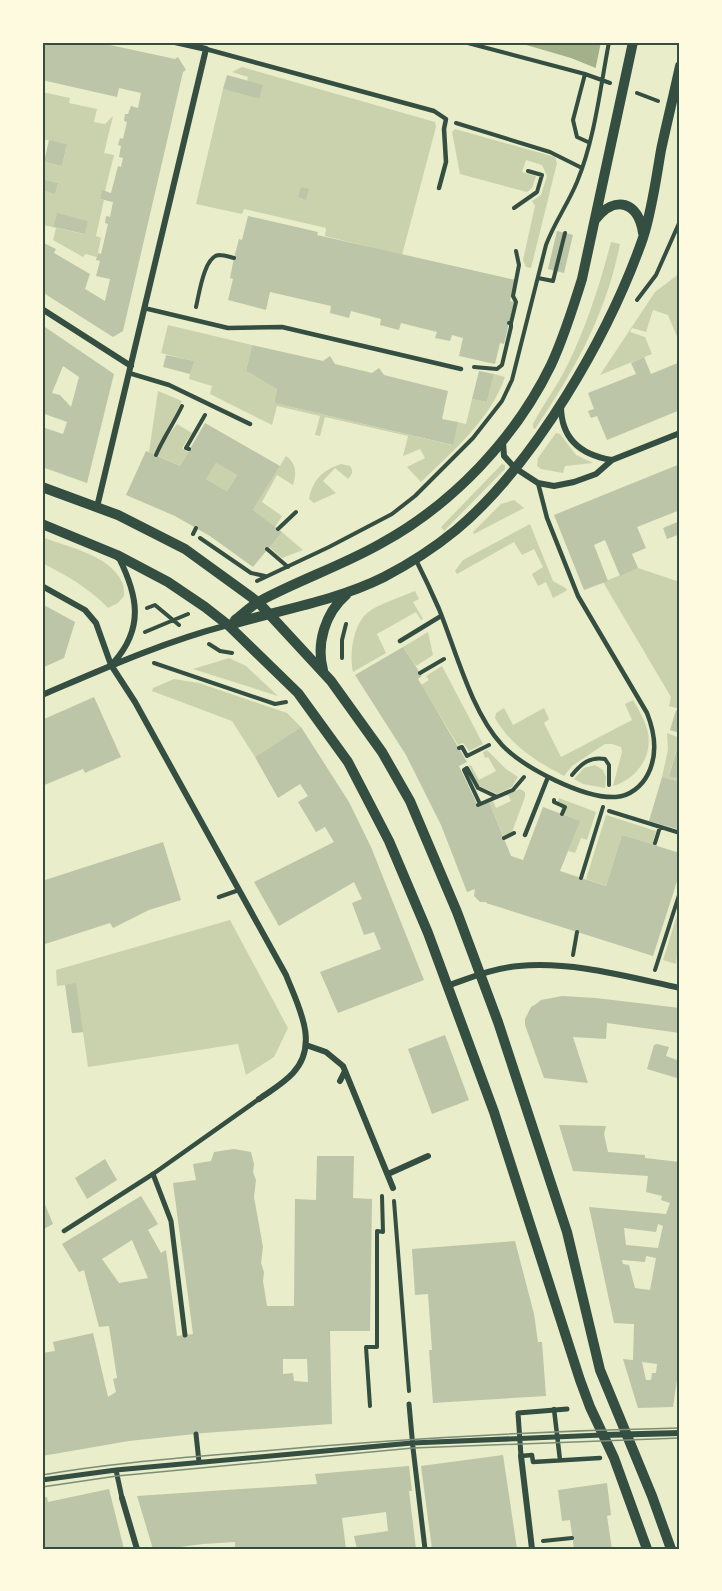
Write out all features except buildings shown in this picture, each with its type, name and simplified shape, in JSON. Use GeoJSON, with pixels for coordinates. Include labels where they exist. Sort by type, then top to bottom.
{"type":"FeatureCollection","features":[{"type":"Feature","properties":{"kind":"street"},"geometry":{"type":"LineString","coordinates":[[97,507],[206,49],[175,42]]}},
{"type":"Feature","properties":{"kind":"street"},"geometry":{"type":"LineString","coordinates":[[228,625],[258,602],[354,558],[408,528],[466,481],[504,438],[537,388],[561,342],[582,279],[633,42]]}},
{"type":"Feature","properties":{"kind":"street"},"geometry":{"type":"LineString","coordinates":[[42,695],[133,656],[193,634],[336,597],[382,578],[416,559],[465,522],[494,494],[561,402],[591,354],[613,311],[643,236],[680,66]]}},
{"type":"Feature","properties":{"kind":"street"},"geometry":{"type":"LineString","coordinates":[[595,221],[606,208],[625,204],[631,207],[640,219],[643,236]]}},
{"type":"Feature","properties":{"kind":"street"},"geometry":{"type":"LineString","coordinates":[[42,309],[131,366]]}},
{"type":"Feature","properties":{"kind":"street"},"geometry":{"type":"LineString","coordinates":[[561,402],[564,425],[575,444],[590,455],[612,460]]}},
{"type":"Feature","properties":{"kind":"street"},"geometry":{"type":"LineString","coordinates":[[504,438],[504,456],[515,468],[538,483],[555,486],[574,483],[596,474],[612,460],[680,433]]}},
{"type":"Feature","properties":{"kind":"street"},"geometry":{"type":"LineString","coordinates":[[42,487],[97,507],[185,549],[258,602],[324,673],[369,731],[410,801],[457,912],[480,974],[517,1077],[567,1232],[600,1370],[652,1496],[671,1549]]}},
{"type":"Feature","properties":{"kind":"street"},"geometry":{"type":"LineString","coordinates":[[42,524],[117,555],[168,582],[205,607],[228,625],[298,693],[348,762],[389,841],[428,933],[494,1112],[580,1380],[627,1493],[647,1549]]}},
{"type":"Feature","properties":{"kind":"street"},"geometry":{"type":"LineString","coordinates":[[111,665],[126,644],[134,622],[135,611],[133,590],[117,555]]}},
{"type":"Feature","properties":{"kind":"street"},"geometry":{"type":"LineString","coordinates":[[42,586],[85,610],[96,623],[111,665],[135,702],[286,975],[301,1012],[307,1037],[306,1046],[293,1073],[259,1099]]}},
{"type":"Feature","properties":{"kind":"street"},"geometry":{"type":"LineString","coordinates":[[324,673],[320,649],[323,633],[336,606],[351,591]]}},
{"type":"Feature","properties":{"kind":"street"},"geometry":{"type":"LineString","coordinates":[[447,986],[480,974],[517,966],[543,965],[608,973],[680,988]]}},
{"type":"Feature","properties":{"kind":"street"},"geometry":{"type":"LineString","coordinates":[[306,1046],[326,1052],[343,1066],[393,1188]]}},
{"type":"Feature","properties":{"kind":"street"},"geometry":{"type":"LineString","coordinates":[[340,1081],[345,1071]]}},
{"type":"Feature","properties":{"kind":"street"},"geometry":{"type":"LineString","coordinates":[[388,1174],[428,1156]]}},
{"type":"Feature","properties":{"kind":"street"},"geometry":{"type":"LineString","coordinates":[[153,1174],[171,1221],[185,1335]]}},
{"type":"Feature","properties":{"kind":"street"},"geometry":{"type":"LineString","coordinates":[[410,1404],[412,1443],[425,1549]]}},
{"type":"Feature","properties":{"kind":"street"},"geometry":{"type":"LineString","coordinates":[[531,1546],[518,1413],[567,1409]]}},
{"type":"Feature","properties":{"kind":"street"},"geometry":{"type":"LineString","coordinates":[[42,1480],[117,1470],[412,1443],[519,1437],[680,1433]]}},
{"type":"Feature","properties":{"kind":"street"},"geometry":{"type":"LineString","coordinates":[[196,1434],[199,1462]]}},
{"type":"Feature","properties":{"kind":"street"},"geometry":{"type":"LineString","coordinates":[[117,1470],[122,1498],[137,1549]]}},
{"type":"Feature","properties":{"kind":"lane"},"geometry":{"type":"LineString","coordinates":[[206,49],[434,111],[446,119],[444,129],[446,162],[439,188]]}},
{"type":"Feature","properties":{"kind":"lane"},"geometry":{"type":"LineString","coordinates":[[144,308],[228,328],[282,327],[461,369]]}},
{"type":"Feature","properties":{"kind":"lane"},"geometry":{"type":"LineString","coordinates":[[129,374],[156,380],[188,393],[250,424]]}},
{"type":"Feature","properties":{"kind":"lane"},"geometry":{"type":"LineString","coordinates":[[416,559],[440,613],[457,661],[493,734],[512,754],[548,777],[606,797],[625,795],[639,787],[654,757],[654,735],[647,712],[578,596],[547,518],[538,483]]}},
{"type":"Feature","properties":{"kind":"lane"},"geometry":{"type":"LineString","coordinates":[[400,641],[440,613]]}},
{"type":"Feature","properties":{"kind":"lane"},"geometry":{"type":"LineString","coordinates":[[525,835],[548,777]]}},
{"type":"Feature","properties":{"kind":"lane"},"geometry":{"type":"LineString","coordinates":[[219,897],[239,890]]}},
{"type":"Feature","properties":{"kind":"lane"},"geometry":{"type":"LineString","coordinates":[[64,1231],[153,1174],[259,1099]]}},
{"type":"Feature","properties":{"kind":"lane"},"geometry":{"type":"LineString","coordinates":[[554,1409],[560,1460]]}},
{"type":"Feature","properties":{"kind":"lane"},"geometry":{"type":"LineString","coordinates":[[521,1456],[532,1455],[533,1462],[600,1458]]}},
{"type":"Feature","properties":{"kind":"path"},"geometry":{"type":"LineString","coordinates":[[464,42],[585,74],[617,86]]}},
{"type":"Feature","properties":{"kind":"path"},"geometry":{"type":"LineString","coordinates":[[196,528],[193,534],[254,574],[267,576],[392,514],[433,480],[473,438],[502,401],[512,381],[550,231],[576,184],[582,168],[592,132],[609,42]]}},
{"type":"Feature","properties":{"kind":"path"},"geometry":{"type":"LineString","coordinates":[[585,74],[573,120],[577,137],[588,142]]}},
{"type":"Feature","properties":{"kind":"path"},"geometry":{"type":"LineString","coordinates":[[627,90],[659,101]]}},
{"type":"Feature","properties":{"kind":"path"},"geometry":{"type":"LineString","coordinates":[[446,119],[550,152],[582,168]]}},
{"type":"Feature","properties":{"kind":"path"},"geometry":{"type":"LineString","coordinates":[[514,208],[537,192],[542,175],[528,171]]}},
{"type":"Feature","properties":{"kind":"path"},"geometry":{"type":"LineString","coordinates":[[656,275],[680,221]]}},
{"type":"Feature","properties":{"kind":"path"},"geometry":{"type":"LineString","coordinates":[[538,278],[553,281],[565,233]]}},
{"type":"Feature","properties":{"kind":"path"},"geometry":{"type":"LineString","coordinates":[[674,237],[680,239]]}},
{"type":"Feature","properties":{"kind":"path"},"geometry":{"type":"LineString","coordinates":[[461,369],[481,366],[500,368],[516,302],[513,296],[519,266],[516,251]]}},
{"type":"Feature","properties":{"kind":"path"},"geometry":{"type":"LineString","coordinates":[[193,320],[209,262],[220,255],[234,258]]}},
{"type":"Feature","properties":{"kind":"path"},"geometry":{"type":"LineString","coordinates":[[156,455],[188,393]]}},
{"type":"Feature","properties":{"kind":"path"},"geometry":{"type":"LineString","coordinates":[[189,449],[186,448],[211,405]]}},
{"type":"Feature","properties":{"kind":"path"},"geometry":{"type":"LineString","coordinates":[[278,529],[296,512]]}},
{"type":"Feature","properties":{"kind":"path"},"geometry":{"type":"LineString","coordinates":[[267,549],[288,567]]}},
{"type":"Feature","properties":{"kind":"path"},"geometry":{"type":"LineString","coordinates":[[342,658],[342,640],[349,616]]}},
{"type":"Feature","properties":{"kind":"path"},"geometry":{"type":"LineString","coordinates":[[441,650],[448,668]]}},
{"type":"Feature","properties":{"kind":"path"},"geometry":{"type":"LineString","coordinates":[[133,656],[275,704],[289,701]]}},
{"type":"Feature","properties":{"kind":"path"},"geometry":{"type":"LineString","coordinates":[[420,673],[444,659]]}},
{"type":"Feature","properties":{"kind":"path"},"geometry":{"type":"LineString","coordinates":[[483,736],[494,750]]}},
{"type":"Feature","properties":{"kind":"path"},"geometry":{"type":"LineString","coordinates":[[459,748],[462,747],[467,756],[489,745]]}},
{"type":"Feature","properties":{"kind":"path"},"geometry":{"type":"LineString","coordinates":[[566,785],[579,767],[591,759],[605,759],[609,765],[610,774],[606,797],[581,878]]}},
{"type":"Feature","properties":{"kind":"path"},"geometry":{"type":"LineString","coordinates":[[497,797],[478,788],[468,768],[464,770],[479,805],[497,797],[513,789],[525,776]]}},
{"type":"Feature","properties":{"kind":"path"},"geometry":{"type":"LineString","coordinates":[[518,771],[544,786]]}},
{"type":"Feature","properties":{"kind":"path"},"geometry":{"type":"LineString","coordinates":[[554,802],[566,807],[562,814]]}},
{"type":"Feature","properties":{"kind":"path"},"geometry":{"type":"LineString","coordinates":[[592,806],[680,833]]}},
{"type":"Feature","properties":{"kind":"path"},"geometry":{"type":"LineString","coordinates":[[655,843],[660,827]]}},
{"type":"Feature","properties":{"kind":"path"},"geometry":{"type":"LineString","coordinates":[[659,958],[680,892]]}},
{"type":"Feature","properties":{"kind":"path"},"geometry":{"type":"LineString","coordinates":[[571,968],[577,932]]}},
{"type":"Feature","properties":{"kind":"path"},"geometry":{"type":"LineString","coordinates":[[393,1188],[410,1404]]}},
{"type":"Feature","properties":{"kind":"path"},"geometry":{"type":"LineString","coordinates":[[370,1406],[366,1347],[377,1347],[377,1232],[383,1232],[382,1207]]}},
{"type":"Feature","properties":{"kind":"path"},"geometry":{"type":"LineString","coordinates":[[531,1546],[572,1538]]}},
{"type":"Feature","properties":{"kind":"shaded area"},"geometry":{"type":"Polygon","coordinates":[[[516,42],[680,42],[680,102],[571,58],[516,42]]]}},
{"type":"Feature","properties":{"kind":"shaded area"},"geometry":{"type":"Polygon","coordinates":[[[242,67],[435,122],[436,127],[402,255],[325,236],[326,228],[244,209],[242,214],[196,204],[223,89],[259,99],[247,81],[248,77],[232,72],[242,67]]]}},
{"type":"Feature","properties":{"kind":"shaded area"},"geometry":{"type":"Polygon","coordinates":[[[42,92],[70,98],[69,103],[97,109],[94,122],[105,124],[113,116],[104,153],[114,155],[105,191],[102,191],[100,199],[104,200],[96,236],[101,238],[97,257],[85,254],[83,257],[53,240],[56,228],[84,234],[88,221],[57,214],[53,227],[42,225],[42,190],[55,193],[58,183],[42,179],[44,162],[62,166],[67,144],[42,139],[42,92]]]}},
{"type":"Feature","properties":{"kind":"shaded area"},"geometry":{"type":"Polygon","coordinates":[[[455,129],[555,157],[557,163],[531,268],[526,267],[523,260],[535,206],[532,201],[541,195],[547,176],[542,165],[526,160],[522,172],[536,176],[532,188],[527,192],[460,174],[452,132],[455,129]]]}},
{"type":"Feature","properties":{"kind":"shaded area"},"geometry":{"type":"Polygon","coordinates":[[[611,242],[620,244],[614,270],[597,318],[563,386],[535,429],[533,424],[564,372],[581,334],[598,289],[611,242]]]}},
{"type":"Feature","properties":{"kind":"shaded area"},"geometry":{"type":"Polygon","coordinates":[[[680,273],[680,344],[668,315],[653,310],[646,332],[632,328],[630,332],[645,337],[652,354],[600,375],[655,292],[680,273]]]}},
{"type":"Feature","properties":{"kind":"shaded area"},"geometry":{"type":"Polygon","coordinates":[[[168,325],[252,345],[246,371],[277,389],[274,403],[452,445],[458,422],[466,424],[472,399],[487,402],[494,374],[505,377],[498,393],[480,421],[421,482],[407,467],[425,458],[420,449],[403,456],[408,436],[325,417],[320,436],[315,435],[320,416],[277,406],[272,425],[210,394],[212,386],[189,379],[193,361],[161,353],[168,325]]]}},
{"type":"Feature","properties":{"kind":"shaded area"},"geometry":{"type":"Polygon","coordinates":[[[158,391],[182,401],[154,455],[149,452],[158,391]]]}},
{"type":"Feature","properties":{"kind":"shaded area"},"geometry":{"type":"Polygon","coordinates":[[[177,424],[192,433],[182,448],[188,452],[180,466],[158,456],[164,441],[177,424]]]}},
{"type":"Feature","properties":{"kind":"shaded area"},"geometry":{"type":"Polygon","coordinates":[[[556,433],[560,434],[576,455],[593,463],[565,466],[563,473],[541,469],[537,466],[538,458],[556,433]]]}},
{"type":"Feature","properties":{"kind":"shaded area"},"geometry":{"type":"Polygon","coordinates":[[[286,456],[295,469],[293,485],[277,475],[262,502],[282,516],[275,527],[253,510],[286,456]]]}},
{"type":"Feature","properties":{"kind":"shaded area"},"geometry":{"type":"Polygon","coordinates":[[[216,463],[237,475],[227,491],[206,479],[216,463]]]}},
{"type":"Feature","properties":{"kind":"shaded area"},"geometry":{"type":"Polygon","coordinates":[[[341,464],[350,466],[351,476],[348,479],[335,468],[323,481],[336,493],[314,503],[309,499],[316,481],[324,472],[341,464]]]}},
{"type":"Feature","properties":{"kind":"shaded area"},"geometry":{"type":"Polygon","coordinates":[[[502,464],[505,465],[505,469],[444,531],[441,527],[502,464]]]}},
{"type":"Feature","properties":{"kind":"shaded area"},"geometry":{"type":"Polygon","coordinates":[[[514,500],[524,508],[474,534],[473,532],[501,504],[514,500]]]}},
{"type":"Feature","properties":{"kind":"shaded area"},"geometry":{"type":"Polygon","coordinates":[[[530,524],[553,581],[567,589],[566,591],[553,598],[546,582],[538,586],[532,574],[543,567],[534,549],[522,555],[514,542],[457,574],[455,571],[463,560],[530,524]]]}},
{"type":"Feature","properties":{"kind":"shaded area"},"geometry":{"type":"Polygon","coordinates":[[[282,532],[303,550],[282,558],[269,547],[282,532]]]}},
{"type":"Feature","properties":{"kind":"shaded area"},"geometry":{"type":"Polygon","coordinates":[[[42,537],[87,553],[108,565],[122,582],[124,596],[118,603],[108,608],[77,582],[42,563],[42,537]]]}},
{"type":"Feature","properties":{"kind":"shaded area"},"geometry":{"type":"Polygon","coordinates":[[[638,568],[680,582],[680,709],[669,706],[671,697],[603,582],[638,568]]]}},
{"type":"Feature","properties":{"kind":"shaded area"},"geometry":{"type":"Polygon","coordinates":[[[415,591],[419,599],[413,602],[423,619],[421,620],[416,612],[377,634],[386,653],[353,672],[353,641],[362,619],[377,607],[415,591]]]}},
{"type":"Feature","properties":{"kind":"shaded area"},"geometry":{"type":"Polygon","coordinates":[[[428,632],[433,655],[416,666],[403,647],[428,632]]]}},
{"type":"Feature","properties":{"kind":"shaded area"},"geometry":{"type":"Polygon","coordinates":[[[229,658],[246,666],[278,696],[193,669],[229,658]]]}},
{"type":"Feature","properties":{"kind":"shaded area"},"geometry":{"type":"Polygon","coordinates":[[[442,666],[483,744],[469,751],[463,743],[458,745],[421,685],[429,680],[426,676],[442,666]]]}},
{"type":"Feature","properties":{"kind":"shaded area"},"geometry":{"type":"Polygon","coordinates":[[[174,679],[199,683],[287,713],[301,727],[255,757],[232,721],[152,691],[153,688],[174,679]]]}},
{"type":"Feature","properties":{"kind":"shaded area"},"geometry":{"type":"Polygon","coordinates":[[[633,700],[646,726],[649,745],[647,755],[637,771],[613,786],[622,752],[621,747],[605,744],[572,766],[564,776],[516,745],[495,718],[496,713],[504,708],[513,725],[544,708],[549,719],[544,723],[561,757],[632,720],[625,704],[633,700]]]}},
{"type":"Feature","properties":{"kind":"shaded area"},"geometry":{"type":"Polygon","coordinates":[[[667,733],[680,738],[669,775],[680,779],[680,782],[662,777],[668,750],[667,733]]]}},
{"type":"Feature","properties":{"kind":"shaded area"},"geometry":{"type":"Polygon","coordinates":[[[487,750],[506,769],[518,777],[512,787],[497,794],[479,786],[469,766],[471,765],[479,780],[496,771],[488,757],[485,758],[483,752],[487,750]]]}},
{"type":"Feature","properties":{"kind":"shaded area"},"geometry":{"type":"Polygon","coordinates":[[[595,765],[603,770],[606,777],[605,788],[583,784],[574,779],[584,768],[595,765]]]}},
{"type":"Feature","properties":{"kind":"shaded area"},"geometry":{"type":"Polygon","coordinates":[[[520,789],[525,792],[525,797],[512,832],[503,836],[489,802],[493,801],[496,808],[511,801],[508,794],[520,789]]]}},
{"type":"Feature","properties":{"kind":"shaded area"},"geometry":{"type":"Polygon","coordinates":[[[559,798],[596,812],[587,840],[581,838],[575,853],[568,851],[579,821],[562,814],[565,807],[557,803],[559,798]]]}},
{"type":"Feature","properties":{"kind":"shaded area"},"geometry":{"type":"Polygon","coordinates":[[[606,815],[656,831],[652,844],[622,835],[606,886],[586,879],[606,815]]]}},
{"type":"Feature","properties":{"kind":"shaded area"},"geometry":{"type":"Polygon","coordinates":[[[680,906],[680,928],[676,964],[663,960],[680,906]]]}},
{"type":"Feature","properties":{"kind":"shaded area"},"geometry":{"type":"Polygon","coordinates":[[[230,920],[288,1028],[274,1057],[246,1075],[238,1044],[88,1067],[83,1032],[72,1033],[66,985],[57,986],[56,970],[230,920]]]}},
{"type":"Feature","properties":{"kind":"pier"},"geometry":{"type":"Polygon","coordinates":[[[601,42],[680,42],[680,105],[595,71],[601,42]]]}},
{"type":"Feature","properties":{"kind":"tram line"},"geometry":{"type":"LineString","coordinates":[[42,1475],[146,1461],[357,1443],[518,1433],[680,1428]]}},
{"type":"Feature","properties":{"kind":"tram line"},"geometry":{"type":"LineString","coordinates":[[42,1487],[117,1476],[413,1448],[680,1438]]}}]}
